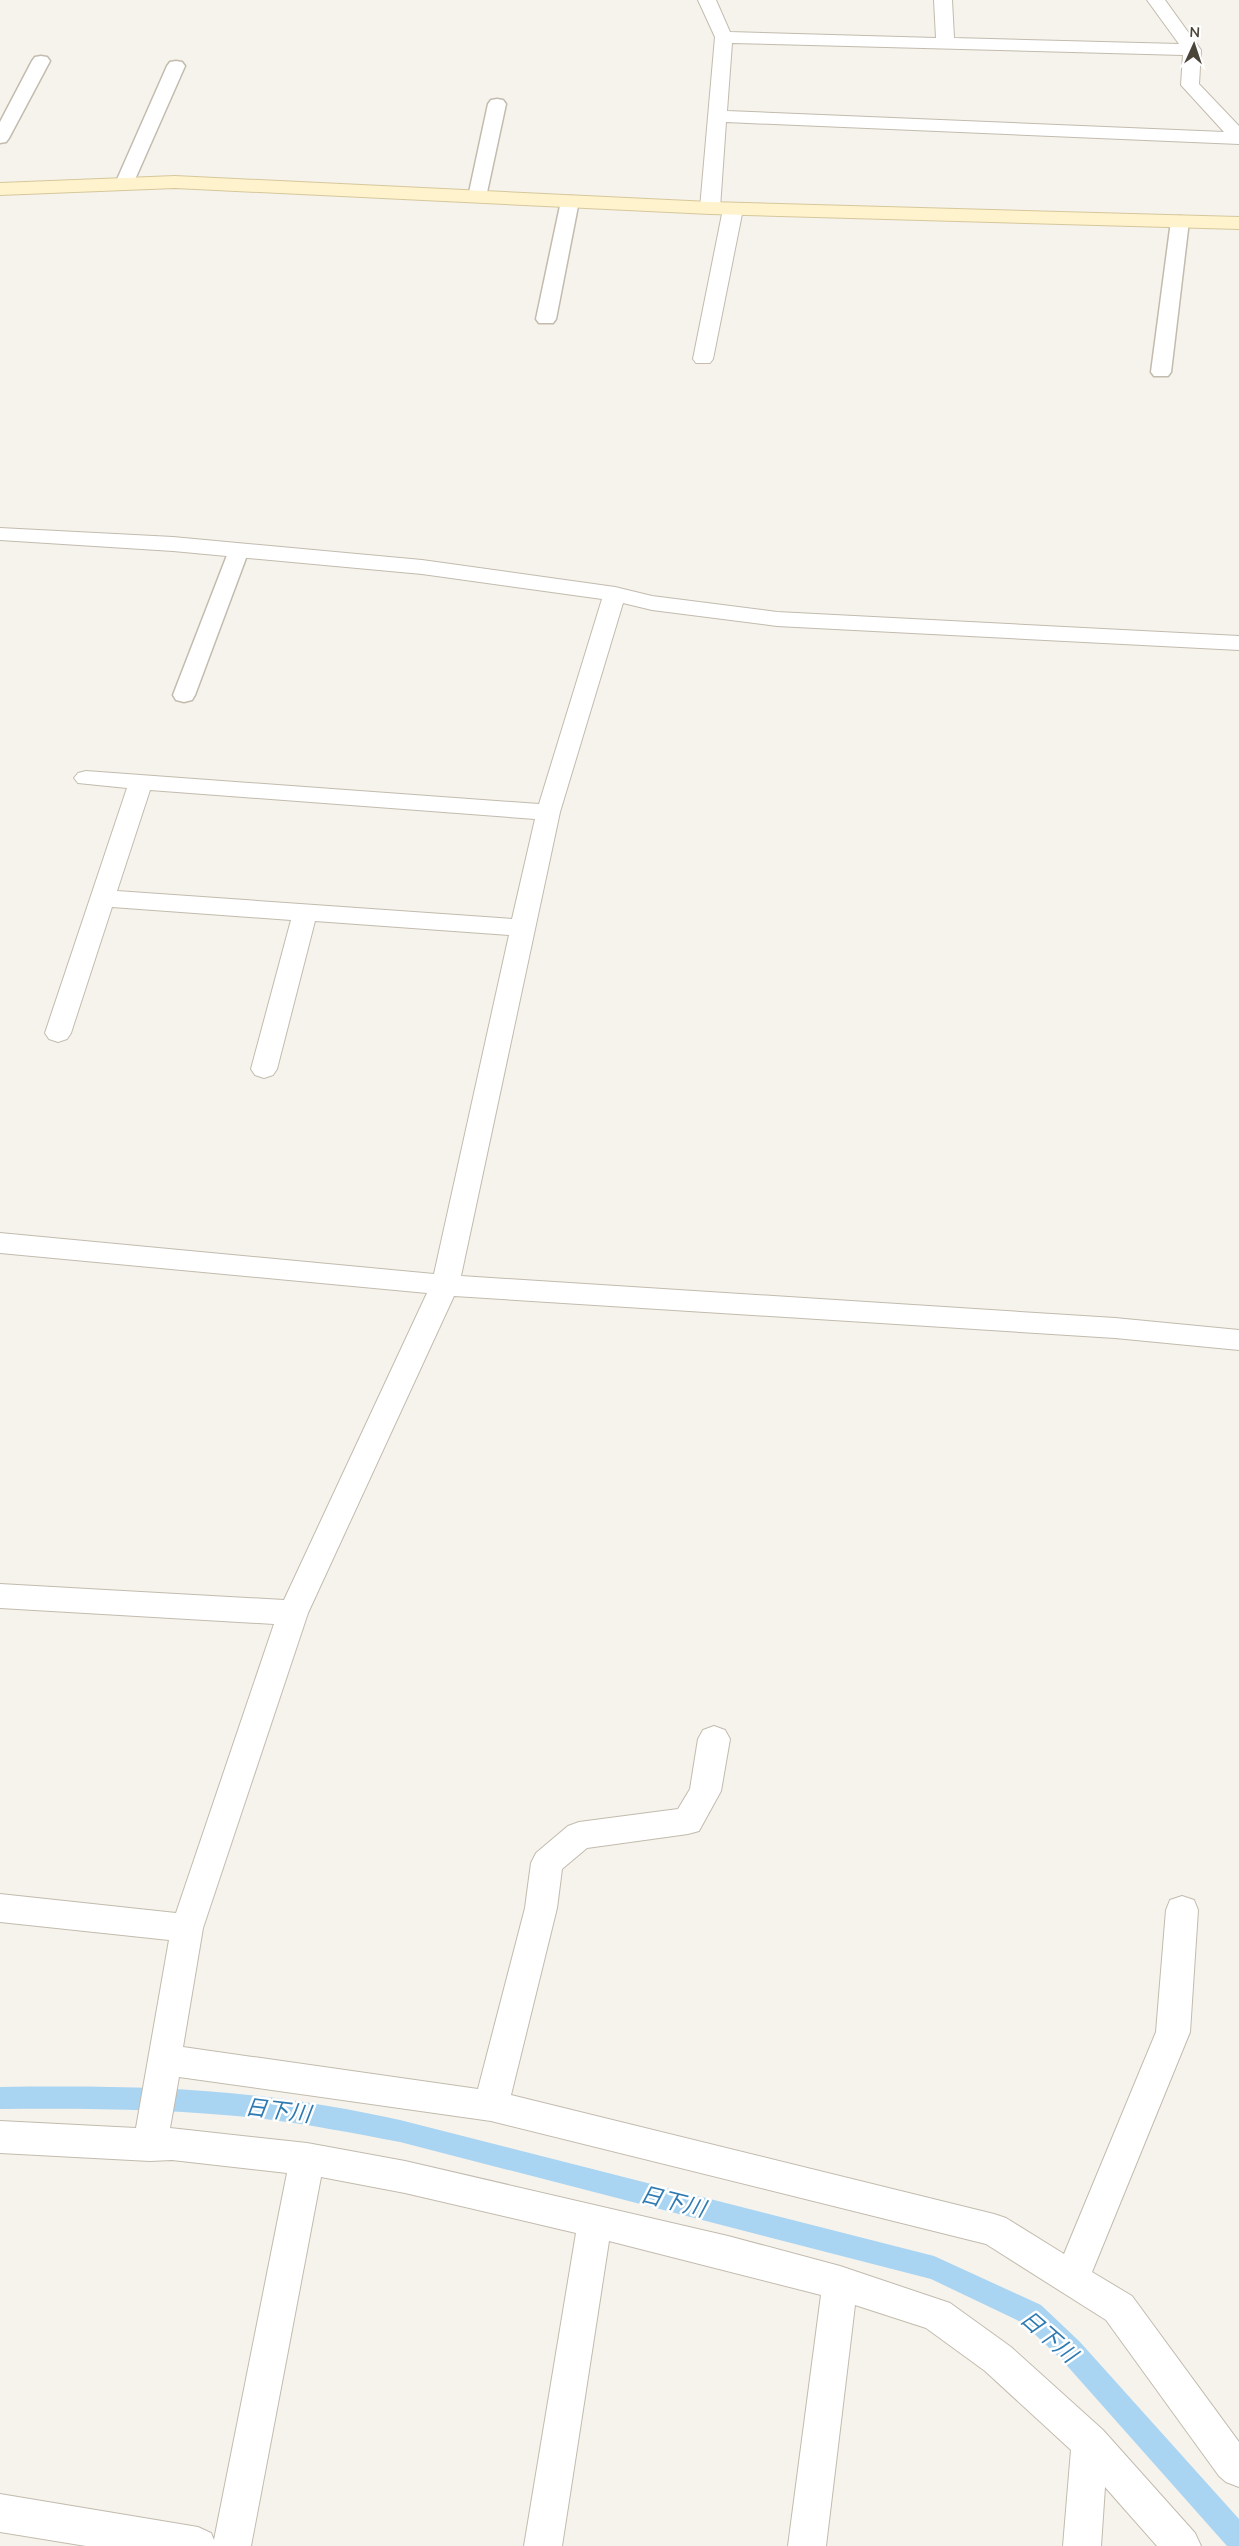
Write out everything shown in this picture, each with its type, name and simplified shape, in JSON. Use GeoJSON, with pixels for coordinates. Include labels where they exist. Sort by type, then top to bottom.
{"type":"FeatureCollection","features":[{"type":"Feature","properties":{"kind":"street"},"geometry":{"type":"LineString","coordinates":[[707,0],[724,38],[710,208]]}},
{"type":"Feature","properties":{"kind":"street"},"geometry":{"type":"LineString","coordinates":[[942,0],[945,43]]}},
{"type":"Feature","properties":{"kind":"street"},"geometry":{"type":"LineString","coordinates":[[1156,0],[1192,50],[1190,85],[1239,138]]}},
{"type":"Feature","properties":{"kind":"street"},"geometry":{"type":"LineString","coordinates":[[724,38],[1192,50]]}},
{"type":"Feature","properties":{"kind":"street"},"geometry":{"type":"LineString","coordinates":[[718,116],[1239,138]]}},
{"type":"Feature","properties":{"kind":"street"},"geometry":{"type":"LineString","coordinates":[[0,188],[175,182],[710,208],[1239,223]]}},
{"type":"Feature","properties":{"kind":"street"},"geometry":{"type":"LineString","coordinates":[[703,360],[733,208]]}},
{"type":"Feature","properties":{"kind":"street"},"geometry":{"type":"LineString","coordinates":[[0,534],[239,550],[422,567],[615,594],[652,603],[777,619],[1239,643]]}},
{"type":"Feature","properties":{"kind":"street"},"geometry":{"type":"LineString","coordinates":[[615,594],[548,812],[445,1285],[293,1613],[187,1928],[158,2102],[172,2144],[306,2159],[405,2177],[728,2253],[840,2284],[937,2315],[998,2359],[1090,2443],[1182,2546]]}},
{"type":"Feature","properties":{"kind":"street"},"geometry":{"type":"LineString","coordinates":[[86,778],[548,812]]}},
{"type":"Feature","properties":{"kind":"street"},"geometry":{"type":"LineString","coordinates":[[58,1033],[141,782]]}},
{"type":"Feature","properties":{"kind":"street"},"geometry":{"type":"LineString","coordinates":[[102,898],[523,928]]}},
{"type":"Feature","properties":{"kind":"street"},"geometry":{"type":"LineString","coordinates":[[264,1069],[305,912]]}},
{"type":"Feature","properties":{"kind":"street"},"geometry":{"type":"LineString","coordinates":[[0,1243],[445,1285],[1115,1328],[1239,1340]]}},
{"type":"Feature","properties":{"kind":"street"},"geometry":{"type":"LineString","coordinates":[[0,1596],[293,1613]]}},
{"type":"Feature","properties":{"kind":"street"},"geometry":{"type":"LineString","coordinates":[[491,2106],[541,1908],[547,1863],[579,1836],[688,1821],[705,1791],[714,1739]]}},
{"type":"Feature","properties":{"kind":"street"},"geometry":{"type":"LineString","coordinates":[[0,1908],[187,1928]]}},
{"type":"Feature","properties":{"kind":"street"},"geometry":{"type":"LineString","coordinates":[[1072,2278],[1173,2032],[1182,1910]]}},
{"type":"Feature","properties":{"kind":"street"},"geometry":{"type":"LineString","coordinates":[[0,2137],[158,2102],[491,2106],[994,2230],[1119,2308],[1232,2463],[1239,2469]]}},
{"type":"Feature","properties":{"kind":"street"},"geometry":{"type":"LineString","coordinates":[[232,2546],[306,2159]]}},
{"type":"Feature","properties":{"kind":"street"},"geometry":{"type":"LineString","coordinates":[[543,2546],[595,2222]]}},
{"type":"Feature","properties":{"kind":"street"},"geometry":{"type":"LineString","coordinates":[[807,2546],[840,2284]]}},
{"type":"Feature","properties":{"kind":"street"},"geometry":{"type":"LineString","coordinates":[[1082,2546],[1090,2443]]}},
{"type":"Feature","properties":{"kind":"street"},"geometry":{"type":"LineString","coordinates":[[0,2513],[198,2546]]}},
{"type":"Feature","properties":{"kind":"lane"},"geometry":{"type":"LineString","coordinates":[[0,138],[41,61]]}},
{"type":"Feature","properties":{"kind":"lane"},"geometry":{"type":"LineString","coordinates":[[124,184],[176,66]]}},
{"type":"Feature","properties":{"kind":"lane"},"geometry":{"type":"LineString","coordinates":[[477,197],[497,104]]}},
{"type":"Feature","properties":{"kind":"lane"},"geometry":{"type":"LineString","coordinates":[[546,319],[570,201]]}},
{"type":"Feature","properties":{"kind":"lane"},"geometry":{"type":"LineString","coordinates":[[1161,372],[1180,221]]}},
{"type":"Feature","properties":{"kind":"lane"},"geometry":{"type":"LineString","coordinates":[[184,695],[239,550]]}},
{"type":"Feature","properties":{"kind":"waterway","name":"日下川"},"geometry":{"type":"LineString","coordinates":[[0,2098],[120,2098],[179,2101],[239,2105],[340,2119],[400,2131],[934,2268],[1032,2314],[1071,2351],[1239,2539]]}}]}
